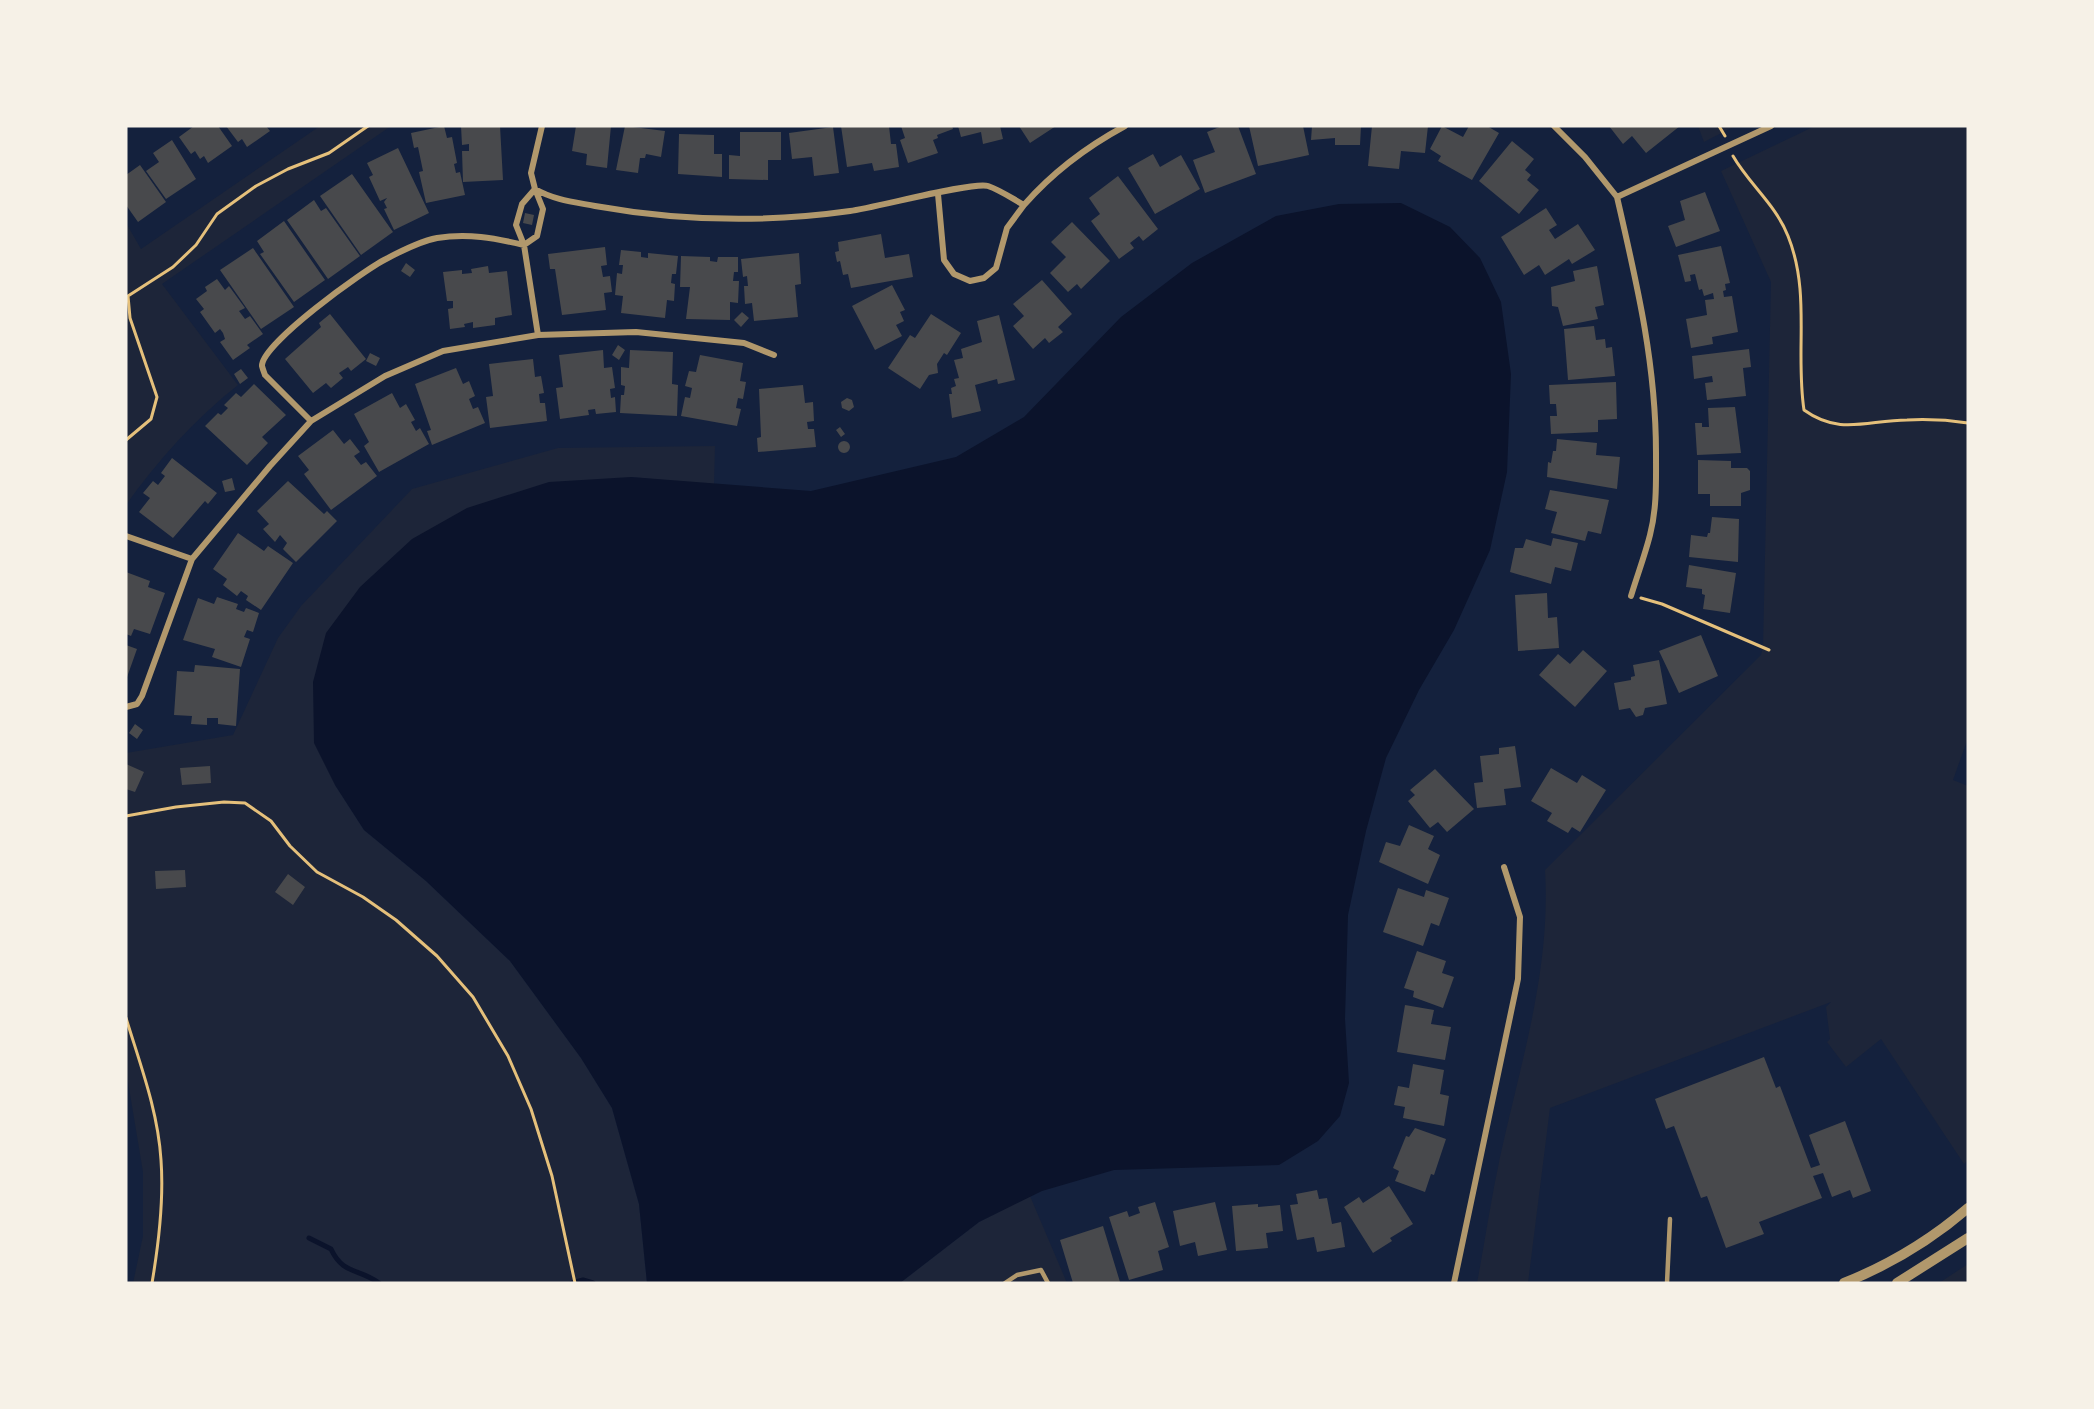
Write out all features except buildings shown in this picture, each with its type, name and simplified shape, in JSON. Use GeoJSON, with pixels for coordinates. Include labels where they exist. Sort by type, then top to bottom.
{"type":"FeatureCollection","features":[{"type":"Feature","properties":{"kind":"street"},"geometry":{"type":"LineString","coordinates":[[311,421],[266,375],[262,366],[264,360],[317,305],[385,259],[435,239],[476,234],[524,245],[537,236],[543,209],[531,173],[542,126]]}},
{"type":"Feature","properties":{"kind":"street"},"geometry":{"type":"LineString","coordinates":[[939,194],[944,260],[954,274],[970,281],[984,278],[996,268],[1007,228],[1024,204],[1046,180],[1125,126]]}},
{"type":"Feature","properties":{"kind":"street"},"geometry":{"type":"LineString","coordinates":[[1554,126],[1585,157],[1617,197],[1646,322],[1654,381],[1656,499],[1651,534],[1630,596]]}},
{"type":"Feature","properties":{"kind":"street"},"geometry":{"type":"LineString","coordinates":[[1617,197],[1771,126]]}},
{"type":"Feature","properties":{"kind":"street"},"geometry":{"type":"LineString","coordinates":[[535,189],[549,198],[614,209],[694,218],[790,217],[850,211],[939,194],[974,184],[987,185],[1024,204]]}},
{"type":"Feature","properties":{"kind":"street"},"geometry":{"type":"LineString","coordinates":[[535,189],[522,204],[516,225],[524,245],[538,335]]}},
{"type":"Feature","properties":{"kind":"street"},"geometry":{"type":"LineString","coordinates":[[126,707],[137,704],[142,696],[192,559],[311,421],[385,376],[444,351],[538,335],[636,332],[744,343],[774,355]]}},
{"type":"Feature","properties":{"kind":"street"},"geometry":{"type":"LineString","coordinates":[[126,536],[192,559]]}},
{"type":"Feature","properties":{"kind":"street"},"geometry":{"type":"LineString","coordinates":[[1454,1283],[1518,979],[1520,917],[1504,867]]}},
{"type":"Feature","properties":{"kind":"street"},"geometry":{"type":"LineString","coordinates":[[1844,1283],[1869,1273],[1944,1229],[1968,1208]]}},
{"type":"Feature","properties":{"kind":"street"},"geometry":{"type":"LineString","coordinates":[[1897,1283],[1968,1238]]}},
{"type":"Feature","properties":{"kind":"lane"},"geometry":{"type":"LineString","coordinates":[[1667,1283],[1670,1219]]}},
{"type":"Feature","properties":{"kind":"lane"},"geometry":{"type":"LineString","coordinates":[[1005,1283],[1017,1275],[1041,1270],[1048,1283]]}},
{"type":"Feature","properties":{"kind":"path"},"geometry":{"type":"LineString","coordinates":[[126,440],[151,419],[157,397],[129,318],[127,295],[173,267],[196,245],[218,214],[256,186],[288,169],[328,153],[368,126]]}},
{"type":"Feature","properties":{"kind":"path"},"geometry":{"type":"LineString","coordinates":[[1719,126],[1734,159],[1772,206],[1788,234],[1795,257],[1802,299],[1800,383],[1804,410],[1821,422],[1854,426],[1906,420],[1968,423]]}},
{"type":"Feature","properties":{"kind":"path"},"geometry":{"type":"LineString","coordinates":[[1630,596],[1662,604],[1769,650]]}},
{"type":"Feature","properties":{"kind":"path"},"geometry":{"type":"LineString","coordinates":[[126,815],[188,805],[245,803],[271,822],[290,846],[317,872],[363,897],[396,920],[437,956],[473,997],[508,1056],[522,1087],[552,1176],[575,1283]]}},
{"type":"Feature","properties":{"kind":"path"},"geometry":{"type":"LineString","coordinates":[[126,1018],[153,1109],[161,1159],[161,1217],[152,1283]]}},
{"type":"Feature","properties":{"kind":"shaded area"},"geometry":{"type":"Polygon","coordinates":[[[320,126],[391,126],[162,284],[238,385],[206,412],[178,441],[126,505],[126,223],[141,249],[320,126]]]}},
{"type":"Feature","properties":{"kind":"shaded area"},"geometry":{"type":"Polygon","coordinates":[[[1698,126],[1735,126],[1704,142],[1698,126]]]}},
{"type":"Feature","properties":{"kind":"shaded area"},"geometry":{"type":"Polygon","coordinates":[[[1815,126],[1968,126],[1968,738],[1953,780],[1968,786],[1968,1160],[1964,1164],[1881,1039],[1846,1067],[1827,1042],[1830,1039],[1826,1007],[1831,1002],[1550,1108],[1528,1283],[1477,1283],[1497,1173],[1539,979],[1546,907],[1545,870],[1761,655],[1771,282],[1721,171],[1815,126]]]}},
{"type":"Feature","properties":{"kind":"shaded area"},"geometry":{"type":"Polygon","coordinates":[[[1401,203],[1450,227],[1480,258],[1501,302],[1511,374],[1507,472],[1490,550],[1454,630],[1419,690],[1386,758],[1366,831],[1348,915],[1345,1019],[1349,1083],[1340,1116],[1318,1141],[1279,1165],[1114,1170],[1042,1191],[979,1222],[900,1283],[647,1283],[639,1204],[612,1108],[581,1058],[510,961],[426,881],[364,830],[335,785],[314,743],[313,682],[326,633],[360,587],[412,539],[467,508],[549,482],[631,477],[811,491],[956,457],[1024,417],[1121,317],[1192,263],[1276,216],[1339,204],[1401,203]]]}},
{"type":"Feature","properties":{"kind":"shaded area"},"geometry":{"type":"Polygon","coordinates":[[[715,446],[714,485],[631,477],[335,785],[364,830],[426,881],[510,961],[581,1058],[612,1108],[639,1204],[647,1283],[133,1283],[143,1236],[143,1172],[126,1070],[126,753],[233,735],[278,638],[301,606],[412,489],[558,448],[715,446]]]}},
{"type":"Feature","properties":{"kind":"shaded area"},"geometry":{"type":"Polygon","coordinates":[[[1030,1196],[1067,1283],[900,1283],[979,1222],[1030,1196]]]}},
{"type":"Feature","properties":{"kind":"shaded area"},"geometry":{"type":"Polygon","coordinates":[[[1968,1264],[1968,1283],[1939,1283],[1968,1264]]]}},
{"type":"Feature","properties":{"kind":"waterway"},"geometry":{"type":"LineString","coordinates":[[309,1238],[331,1249],[346,1267],[379,1283]]}},
{"type":"Feature","properties":{"kind":"waterway"},"geometry":{"type":"LineString","coordinates":[[572,1283],[583,1280],[593,1283]]}}]}
